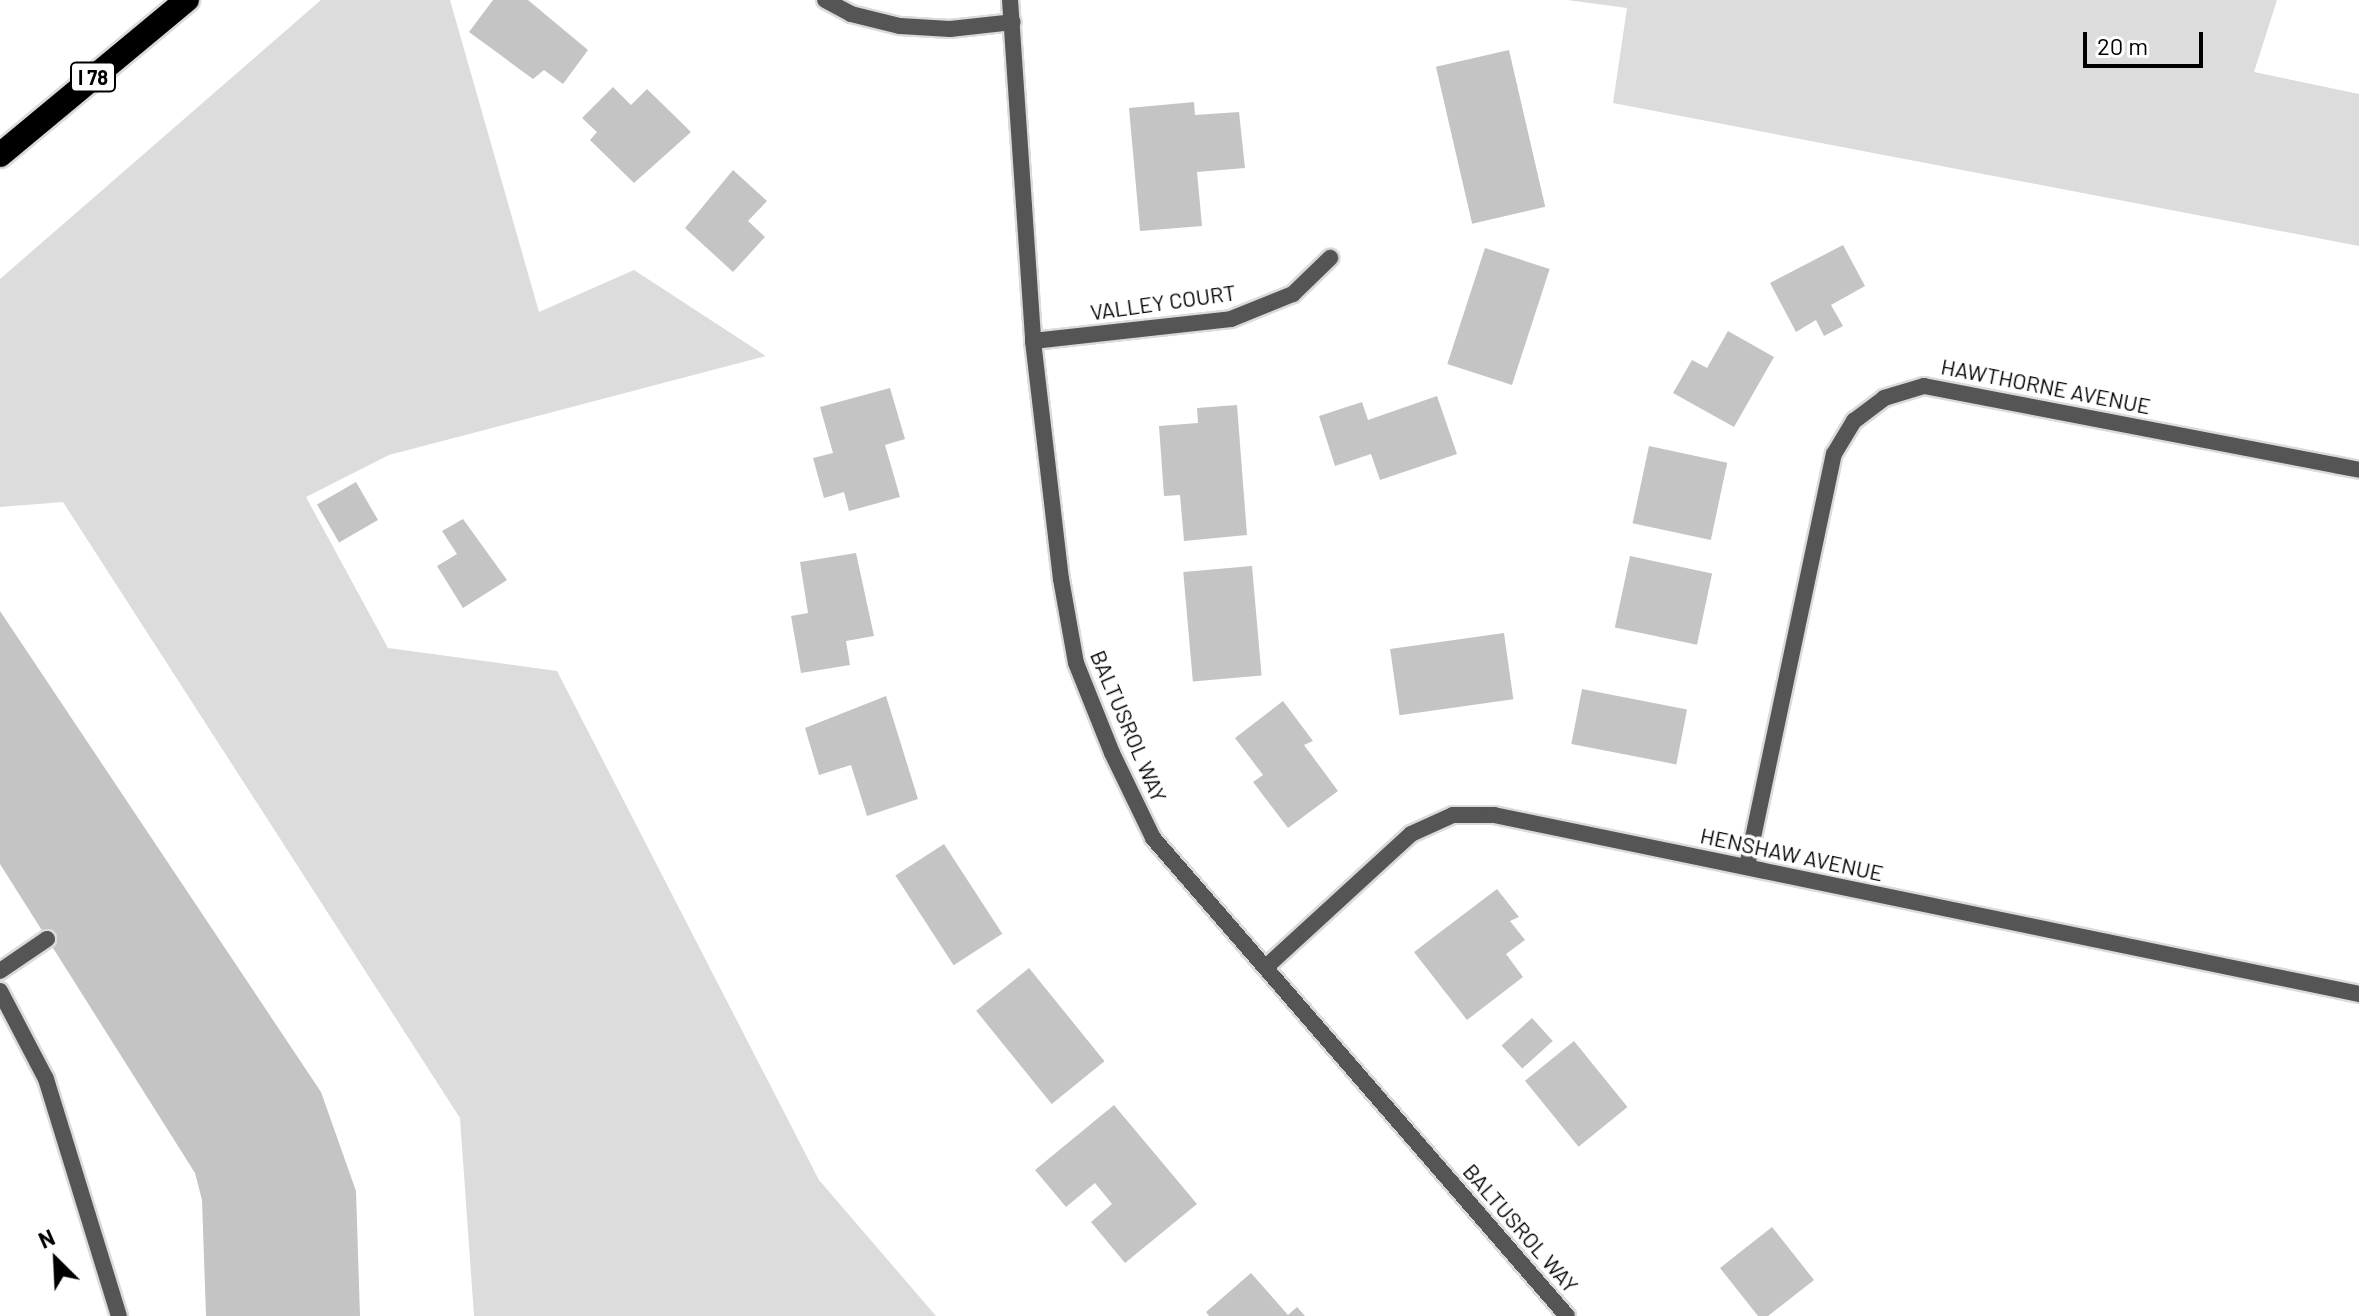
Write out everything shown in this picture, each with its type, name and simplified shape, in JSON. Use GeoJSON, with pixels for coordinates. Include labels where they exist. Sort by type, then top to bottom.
{"type":"FeatureCollection","features":[{"type":"Feature","properties":{"kind":"highway","name":"I 78"},"geometry":{"type":"LineString","coordinates":[[0,155],[187,0]]}},
{"type":"Feature","properties":{"kind":"street"},"geometry":{"type":"LineString","coordinates":[[825,0],[851,14],[900,26],[950,29],[1013,22]]}},
{"type":"Feature","properties":{"kind":"street","name":"BALTUSROL WAY"},"geometry":{"type":"LineString","coordinates":[[1010,0],[1033,341],[1061,579],[1076,663],[1153,838],[1567,1316]]}},
{"type":"Feature","properties":{"kind":"street","name":"VALLEY COURT"},"geometry":{"type":"LineString","coordinates":[[1033,341],[1231,319],[1293,294],[1330,258]]}},
{"type":"Feature","properties":{"kind":"street","name":"HAWTHORNE AVENUE"},"geometry":{"type":"LineString","coordinates":[[1747,866],[1831,466],[1854,421],[1884,398],[1924,386],[2359,470]]}},
{"type":"Feature","properties":{"kind":"street","name":"HENSHAW AVENUE"},"geometry":{"type":"LineString","coordinates":[[1266,967],[1411,834],[1453,815],[1494,815],[2359,994]]}},
{"type":"Feature","properties":{"kind":"street"},"geometry":{"type":"LineString","coordinates":[[0,971],[47,939]]}},
{"type":"Feature","properties":{"kind":"street"},"geometry":{"type":"LineString","coordinates":[[2,1000],[46,1079],[119,1316]]}},
{"type":"Feature","properties":{"kind":"shaded area"},"geometry":{"type":"Polygon","coordinates":[[[321,0],[450,0],[539,312],[634,270],[766,356],[389,455],[306,497],[388,648],[557,671],[819,1180],[936,1316],[474,1316],[460,1118],[63,502],[0,507],[0,279],[321,0]]]}},
{"type":"Feature","properties":{"kind":"shaded area"},"geometry":{"type":"Polygon","coordinates":[[[1567,0],[2277,0],[2254,72],[2359,94],[2359,246],[1613,103],[1627,8],[1567,0]]]}},
{"type":"Feature","properties":{"kind":"building"},"geometry":{"type":"Polygon","coordinates":[[[493,0],[528,0],[588,50],[563,84],[544,70],[533,79],[469,32],[493,0]]]}},
{"type":"Feature","properties":{"kind":"building"},"geometry":{"type":"Polygon","coordinates":[[[1509,50],[1545,207],[1472,224],[1436,67],[1509,50]]]}},
{"type":"Feature","properties":{"kind":"building"},"geometry":{"type":"Polygon","coordinates":[[[613,87],[631,105],[647,89],[691,132],[634,183],[590,140],[597,132],[582,118],[613,87]]]}},
{"type":"Feature","properties":{"kind":"building"},"geometry":{"type":"Polygon","coordinates":[[[1194,102],[1195,115],[1239,112],[1245,168],[1197,172],[1202,226],[1140,231],[1129,108],[1194,102]]]}},
{"type":"Feature","properties":{"kind":"building"},"geometry":{"type":"Polygon","coordinates":[[[733,170],[767,201],[748,221],[765,237],[733,272],[685,228],[733,170]]]}},
{"type":"Feature","properties":{"kind":"building"},"geometry":{"type":"Polygon","coordinates":[[[1843,245],[1865,286],[1831,305],[1843,326],[1824,336],[1816,320],[1796,332],[1770,283],[1843,245]]]}},
{"type":"Feature","properties":{"kind":"building"},"geometry":{"type":"Polygon","coordinates":[[[1485,248],[1550,269],[1512,385],[1447,364],[1485,248]]]}},
{"type":"Feature","properties":{"kind":"building"},"geometry":{"type":"Polygon","coordinates":[[[1728,331],[1774,357],[1734,427],[1673,393],[1692,360],[1707,368],[1728,331]]]}},
{"type":"Feature","properties":{"kind":"building"},"geometry":{"type":"Polygon","coordinates":[[[890,388],[905,439],[885,445],[900,497],[849,511],[844,492],[824,498],[813,458],[833,453],[820,407],[890,388]]]}},
{"type":"Feature","properties":{"kind":"building"},"geometry":{"type":"Polygon","coordinates":[[[1437,396],[1457,454],[1380,480],[1371,454],[1335,466],[1319,416],[1362,402],[1368,420],[1437,396]]]}},
{"type":"Feature","properties":{"kind":"building"},"geometry":{"type":"Polygon","coordinates":[[[1237,405],[1247,535],[1184,541],[1180,495],[1164,496],[1159,426],[1198,423],[1197,408],[1237,405]]]}},
{"type":"Feature","properties":{"kind":"building"},"geometry":{"type":"Polygon","coordinates":[[[1649,446],[1727,463],[1711,540],[1633,523],[1649,446]]]}},
{"type":"Feature","properties":{"kind":"building"},"geometry":{"type":"Polygon","coordinates":[[[356,482],[378,520],[339,543],[317,505],[356,482]]]}},
{"type":"Feature","properties":{"kind":"building"},"geometry":{"type":"Polygon","coordinates":[[[463,519],[507,580],[463,608],[437,566],[457,554],[442,531],[463,519]]]}},
{"type":"Feature","properties":{"kind":"building"},"geometry":{"type":"Polygon","coordinates":[[[856,553],[874,636],[846,641],[850,665],[801,673],[791,616],[808,613],[800,562],[856,553]]]}},
{"type":"Feature","properties":{"kind":"building"},"geometry":{"type":"Polygon","coordinates":[[[1630,556],[1712,573],[1697,645],[1615,627],[1630,556]]]}},
{"type":"Feature","properties":{"kind":"building"},"geometry":{"type":"Polygon","coordinates":[[[1252,566],[1262,676],[1193,682],[1183,572],[1252,566]]]}},
{"type":"Feature","properties":{"kind":"building"},"geometry":{"type":"Polygon","coordinates":[[[0,611],[321,1092],[356,1191],[360,1316],[206,1316],[202,1200],[195,1173],[0,864],[0,611]]]}},
{"type":"Feature","properties":{"kind":"building"},"geometry":{"type":"Polygon","coordinates":[[[1504,633],[1513,699],[1399,715],[1390,649],[1504,633]]]}},
{"type":"Feature","properties":{"kind":"building"},"geometry":{"type":"Polygon","coordinates":[[[1582,689],[1687,709],[1676,764],[1571,744],[1582,689]]]}},
{"type":"Feature","properties":{"kind":"building"},"geometry":{"type":"Polygon","coordinates":[[[886,696],[918,799],[867,816],[851,765],[819,775],[805,728],[886,696]]]}},
{"type":"Feature","properties":{"kind":"building"},"geometry":{"type":"Polygon","coordinates":[[[1283,701],[1313,741],[1304,745],[1338,791],[1288,828],[1253,782],[1263,775],[1235,738],[1283,701]]]}},
{"type":"Feature","properties":{"kind":"building"},"geometry":{"type":"Polygon","coordinates":[[[944,844],[1002,934],[954,965],[895,876],[944,844]]]}},
{"type":"Feature","properties":{"kind":"building"},"geometry":{"type":"Polygon","coordinates":[[[1497,889],[1519,917],[1510,921],[1525,940],[1506,954],[1523,977],[1467,1020],[1414,952],[1497,889]]]}},
{"type":"Feature","properties":{"kind":"building"},"geometry":{"type":"Polygon","coordinates":[[[1029,968],[1105,1061],[1052,1104],[976,1011],[1029,968]]]}},
{"type":"Feature","properties":{"kind":"building"},"geometry":{"type":"Polygon","coordinates":[[[1532,1018],[1553,1041],[1522,1068],[1502,1045],[1532,1018]]]}},
{"type":"Feature","properties":{"kind":"building"},"geometry":{"type":"Polygon","coordinates":[[[1574,1041],[1627,1107],[1579,1147],[1525,1081],[1574,1041]]]}},
{"type":"Feature","properties":{"kind":"building"},"geometry":{"type":"Polygon","coordinates":[[[1114,1105],[1197,1204],[1125,1263],[1091,1222],[1112,1204],[1095,1183],[1066,1207],[1035,1170],[1114,1105]]]}},
{"type":"Feature","properties":{"kind":"building"},"geometry":{"type":"Polygon","coordinates":[[[1772,1227],[1814,1280],[1768,1316],[1758,1316],[1720,1268],[1772,1227]]]}},
{"type":"Feature","properties":{"kind":"building"},"geometry":{"type":"Polygon","coordinates":[[[1251,1273],[1288,1315],[1297,1307],[1305,1316],[1209,1316],[1206,1312],[1251,1273]]]}}]}
